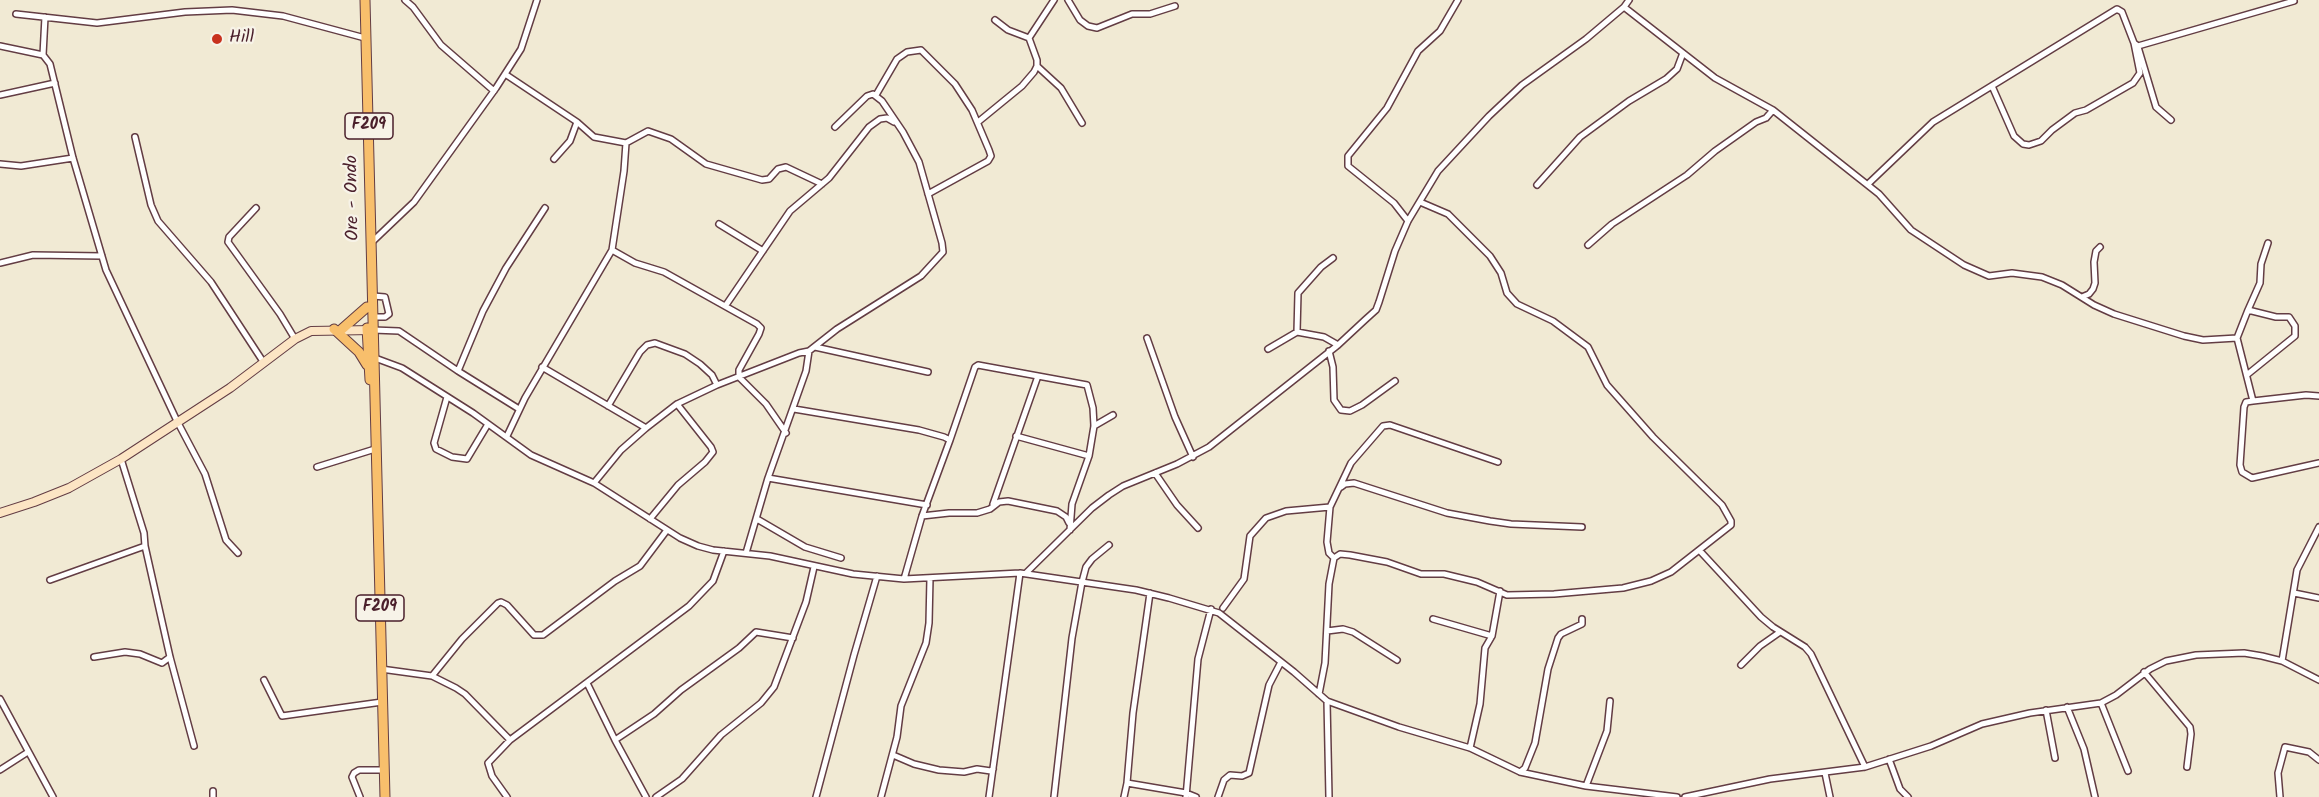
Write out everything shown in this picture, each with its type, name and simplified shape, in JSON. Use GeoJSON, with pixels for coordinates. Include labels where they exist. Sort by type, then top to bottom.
{"type":"FeatureCollection","features":[{"type":"Feature","properties":{"kind":"main road","name":"Ore - Ondo"},"geometry":{"type":"LineString","coordinates":[[365,0],[371,248]]}},
{"type":"Feature","properties":{"kind":"main road","name":"F209"},"geometry":{"type":"LineString","coordinates":[[371,248],[373,317],[368,366],[375,419]]}},
{"type":"Feature","properties":{"kind":"main road","name":"F209"},"geometry":{"type":"LineString","coordinates":[[371,248],[368,262],[367,307],[375,358],[375,449],[385,797]]}},
{"type":"Feature","properties":{"kind":"main road"},"geometry":{"type":"LineString","coordinates":[[338,329],[367,307]]}},
{"type":"Feature","properties":{"kind":"main road"},"geometry":{"type":"LineString","coordinates":[[338,329],[359,352],[368,366]]}},
{"type":"Feature","properties":{"kind":"main road"},"geometry":{"type":"LineString","coordinates":[[0,513],[69,488],[121,459],[230,388],[295,339],[311,331],[370,329]]}},
{"type":"Feature","properties":{"kind":"street"},"geometry":{"type":"LineString","coordinates":[[405,0],[413,7],[441,45],[494,91]]}},
{"type":"Feature","properties":{"kind":"street"},"geometry":{"type":"LineString","coordinates":[[371,248],[414,202],[494,91],[521,49],[537,0]]}},
{"type":"Feature","properties":{"kind":"street"},"geometry":{"type":"LineString","coordinates":[[1054,0],[1029,38],[1037,66],[1062,88],[1082,123]]}},
{"type":"Feature","properties":{"kind":"street"},"geometry":{"type":"LineString","coordinates":[[1068,0],[1080,20],[1088,26],[1097,28],[1132,14],[1150,14],[1174,6]]}},
{"type":"Feature","properties":{"kind":"street"},"geometry":{"type":"LineString","coordinates":[[1408,221],[1394,203],[1348,166],[1348,156],[1388,108],[1418,51],[1440,31],[1458,0]]}},
{"type":"Feature","properties":{"kind":"street"},"geometry":{"type":"LineString","coordinates":[[989,797],[1023,573],[1109,495],[1193,457],[1338,345],[1376,310],[1395,250],[1408,221],[1438,171],[1489,116],[1522,85],[1586,39],[1624,8],[1629,0]]}},
{"type":"Feature","properties":{"kind":"street"},"geometry":{"type":"LineString","coordinates":[[2136,44],[2294,1]]}},
{"type":"Feature","properties":{"kind":"street"},"geometry":{"type":"LineString","coordinates":[[1624,8],[1715,78],[1773,110],[1868,184],[1911,230],[1964,266],[1989,276],[2012,273],[2042,277],[2094,305],[2123,317],[2184,336],[2203,340],[2237,338]]}},
{"type":"Feature","properties":{"kind":"street"},"geometry":{"type":"LineString","coordinates":[[1868,184],[1933,122],[2117,9],[2122,12],[2136,44],[2156,107],[2171,120]]}},
{"type":"Feature","properties":{"kind":"street"},"geometry":{"type":"LineString","coordinates":[[16,14],[97,23],[185,12],[232,10],[283,16],[365,38]]}},
{"type":"Feature","properties":{"kind":"street"},"geometry":{"type":"LineString","coordinates":[[43,55],[45,17]]}},
{"type":"Feature","properties":{"kind":"street"},"geometry":{"type":"LineString","coordinates":[[995,21],[1008,30],[1029,38]]}},
{"type":"Feature","properties":{"kind":"street"},"geometry":{"type":"LineString","coordinates":[[1992,87],[2014,136],[2023,144],[2030,146],[2041,141],[2075,113],[2086,110],[2133,83],[2140,73],[2136,44]]}},
{"type":"Feature","properties":{"kind":"street"},"geometry":{"type":"LineString","coordinates":[[0,46],[43,55],[50,64],[74,158],[102,256],[113,285],[177,421],[205,474],[226,540],[238,553]]}},
{"type":"Feature","properties":{"kind":"street"},"geometry":{"type":"LineString","coordinates":[[876,95],[897,59],[907,52],[921,50],[955,84],[978,122],[991,156],[988,161],[928,194]]}},
{"type":"Feature","properties":{"kind":"street"},"geometry":{"type":"LineString","coordinates":[[1537,185],[1580,136],[1629,101],[1666,79],[1677,69],[1683,53]]}},
{"type":"Feature","properties":{"kind":"street"},"geometry":{"type":"LineString","coordinates":[[978,122],[1022,86],[1037,66]]}},
{"type":"Feature","properties":{"kind":"street"},"geometry":{"type":"LineString","coordinates":[[505,74],[577,122],[594,137],[626,143],[648,131],[671,139],[697,159],[719,168],[762,180],[769,179],[778,169],[786,167],[822,184]]}},
{"type":"Feature","properties":{"kind":"street"},"geometry":{"type":"LineString","coordinates":[[0,95],[55,83]]}},
{"type":"Feature","properties":{"kind":"street"},"geometry":{"type":"LineString","coordinates":[[594,483],[621,450],[677,404],[717,385],[812,349],[837,329],[921,276],[937,261],[943,252],[942,243],[919,162],[876,95]]}},
{"type":"Feature","properties":{"kind":"street"},"geometry":{"type":"LineString","coordinates":[[835,127],[867,96],[876,95]]}},
{"type":"Feature","properties":{"kind":"street"},"geometry":{"type":"LineString","coordinates":[[1588,245],[1612,224],[1687,175],[1715,151],[1755,122],[1766,118],[1773,110]]}},
{"type":"Feature","properties":{"kind":"street"},"geometry":{"type":"LineString","coordinates":[[726,305],[790,211],[822,184],[870,127],[880,119],[887,118],[896,123]]}},
{"type":"Feature","properties":{"kind":"street"},"geometry":{"type":"LineString","coordinates":[[554,159],[570,141],[577,122]]}},
{"type":"Feature","properties":{"kind":"street"},"geometry":{"type":"LineString","coordinates":[[135,137],[151,205],[158,221],[211,282],[264,363]]}},
{"type":"Feature","properties":{"kind":"street"},"geometry":{"type":"LineString","coordinates":[[507,436],[542,367],[612,250],[626,143]]}},
{"type":"Feature","properties":{"kind":"street"},"geometry":{"type":"LineString","coordinates":[[0,164],[21,166],[74,158]]}},
{"type":"Feature","properties":{"kind":"street"},"geometry":{"type":"LineString","coordinates":[[1318,694],[1325,663],[1329,584],[1334,558],[1340,554],[1368,558],[1421,574],[1444,574],[1459,577],[1500,591],[1507,596],[1623,588],[1671,573],[1731,525],[1722,505],[1653,437],[1607,385],[1588,347],[1553,321],[1517,304],[1507,293],[1501,273],[1490,256],[1458,222],[1439,209],[1420,202]]}},
{"type":"Feature","properties":{"kind":"street"},"geometry":{"type":"LineString","coordinates":[[256,208],[228,242],[280,314],[295,339]]}},
{"type":"Feature","properties":{"kind":"street"},"geometry":{"type":"LineString","coordinates":[[458,371],[483,310],[506,268],[545,208]]}},
{"type":"Feature","properties":{"kind":"street"},"geometry":{"type":"LineString","coordinates":[[719,224],[763,251]]}},
{"type":"Feature","properties":{"kind":"street"},"geometry":{"type":"LineString","coordinates":[[2253,401],[2248,374],[2237,338],[2260,283],[2268,243]]}},
{"type":"Feature","properties":{"kind":"street"},"geometry":{"type":"LineString","coordinates":[[2082,297],[2093,289],[2094,262],[2096,251],[2100,247]]}},
{"type":"Feature","properties":{"kind":"street"},"geometry":{"type":"LineString","coordinates":[[612,250],[635,263],[664,272],[758,324],[761,328],[739,370],[739,377],[766,404],[786,433]]}},
{"type":"Feature","properties":{"kind":"street"},"geometry":{"type":"LineString","coordinates":[[0,263],[33,255],[102,256]]}},
{"type":"Feature","properties":{"kind":"street"},"geometry":{"type":"LineString","coordinates":[[1298,332],[1298,293],[1321,267],[1333,258]]}},
{"type":"Feature","properties":{"kind":"street"},"geometry":{"type":"LineString","coordinates":[[373,296],[385,297],[389,314],[386,317],[373,317]]}},
{"type":"Feature","properties":{"kind":"street"},"geometry":{"type":"LineString","coordinates":[[2248,310],[2276,317],[2289,316],[2295,326],[2295,336],[2248,374]]}},
{"type":"Feature","properties":{"kind":"street"},"geometry":{"type":"LineString","coordinates":[[370,329],[399,331],[519,409]]}},
{"type":"Feature","properties":{"kind":"street"},"geometry":{"type":"LineString","coordinates":[[1268,349],[1298,332],[1323,337],[1338,345]]}},
{"type":"Feature","properties":{"kind":"street"},"geometry":{"type":"LineString","coordinates":[[1147,338],[1175,417],[1193,457]]}},
{"type":"Feature","properties":{"kind":"street"},"geometry":{"type":"LineString","coordinates":[[608,406],[640,352],[647,345],[655,343],[685,354],[700,364],[712,375],[717,385]]}},
{"type":"Feature","properties":{"kind":"street"},"geometry":{"type":"LineString","coordinates":[[812,349],[928,372]]}},
{"type":"Feature","properties":{"kind":"street"},"geometry":{"type":"LineString","coordinates":[[746,553],[768,478],[786,433],[812,349]]}},
{"type":"Feature","properties":{"kind":"street"},"geometry":{"type":"LineString","coordinates":[[1329,351],[1333,367],[1334,400],[1341,410],[1350,411],[1362,405],[1395,381]]}},
{"type":"Feature","properties":{"kind":"street"},"geometry":{"type":"LineString","coordinates":[[375,358],[393,363],[489,424],[531,455],[594,483],[667,530],[698,546],[814,567],[904,579],[1023,573],[1150,593],[1211,609],[1225,617],[1327,701],[1399,727],[1470,748],[1520,772],[1586,786],[1677,797]]}},
{"type":"Feature","properties":{"kind":"street"},"geometry":{"type":"LineString","coordinates":[[904,579],[922,516],[975,367],[982,365],[1087,385],[1093,408],[1094,426],[1089,456],[1072,504],[1070,530]]}},
{"type":"Feature","properties":{"kind":"street"},"geometry":{"type":"LineString","coordinates":[[542,367],[646,428]]}},
{"type":"Feature","properties":{"kind":"street"},"geometry":{"type":"LineString","coordinates":[[922,516],[977,513],[990,509],[1038,376]]}},
{"type":"Feature","properties":{"kind":"street"},"geometry":{"type":"LineString","coordinates":[[2319,396],[2307,395],[2246,402],[2240,465],[2242,472],[2252,478],[2319,462]]}},
{"type":"Feature","properties":{"kind":"street"},"geometry":{"type":"LineString","coordinates":[[447,397],[434,443],[436,449],[452,457],[467,459],[489,424]]}},
{"type":"Feature","properties":{"kind":"street"},"geometry":{"type":"LineString","coordinates":[[650,519],[678,485],[713,452],[677,404]]}},
{"type":"Feature","properties":{"kind":"street"},"geometry":{"type":"LineString","coordinates":[[794,409],[919,430],[950,440]]}},
{"type":"Feature","properties":{"kind":"street"},"geometry":{"type":"LineString","coordinates":[[1094,426],[1113,415]]}},
{"type":"Feature","properties":{"kind":"street"},"geometry":{"type":"LineString","coordinates":[[1334,558],[1329,553],[1327,542],[1330,507],[1351,463],[1383,426],[1390,425],[1498,462]]}},
{"type":"Feature","properties":{"kind":"street"},"geometry":{"type":"LineString","coordinates":[[1016,436],[1089,456]]}},
{"type":"Feature","properties":{"kind":"street"},"geometry":{"type":"LineString","coordinates":[[317,467],[375,449]]}},
{"type":"Feature","properties":{"kind":"street"},"geometry":{"type":"LineString","coordinates":[[121,459],[144,533],[170,657],[194,746]]}},
{"type":"Feature","properties":{"kind":"street"},"geometry":{"type":"LineString","coordinates":[[1155,473],[1177,505],[1198,528]]}},
{"type":"Feature","properties":{"kind":"street"},"geometry":{"type":"LineString","coordinates":[[768,478],[927,505]]}},
{"type":"Feature","properties":{"kind":"street"},"geometry":{"type":"LineString","coordinates":[[1339,488],[1345,484],[1354,483],[1447,513],[1490,521],[1582,527]]}},
{"type":"Feature","properties":{"kind":"street"},"geometry":{"type":"LineString","coordinates":[[993,504],[1008,501],[1057,511],[1066,517],[1070,530]]}},
{"type":"Feature","properties":{"kind":"street"},"geometry":{"type":"LineString","coordinates":[[1223,608],[1244,579],[1250,536],[1266,518],[1286,511],[1330,507]]}},
{"type":"Feature","properties":{"kind":"street"},"geometry":{"type":"LineString","coordinates":[[757,519],[805,547],[841,558]]}},
{"type":"Feature","properties":{"kind":"street"},"geometry":{"type":"LineString","coordinates":[[2282,662],[2297,570],[2319,528]]}},
{"type":"Feature","properties":{"kind":"street"},"geometry":{"type":"LineString","coordinates":[[432,676],[462,639],[498,603],[507,605],[534,635],[543,635],[615,581],[633,572],[667,530]]}},
{"type":"Feature","properties":{"kind":"street"},"geometry":{"type":"LineString","coordinates":[[1054,797],[1072,638],[1082,582],[1086,567],[1109,545]]}},
{"type":"Feature","properties":{"kind":"street"},"geometry":{"type":"LineString","coordinates":[[50,580],[145,546]]}},
{"type":"Feature","properties":{"kind":"street"},"geometry":{"type":"LineString","coordinates":[[507,797],[492,777],[488,763],[510,740],[689,606],[713,581],[721,565],[724,550]]}},
{"type":"Feature","properties":{"kind":"street"},"geometry":{"type":"LineString","coordinates":[[1700,551],[1761,617],[1805,647],[1811,654],[1865,767]]}},
{"type":"Feature","properties":{"kind":"street"},"geometry":{"type":"LineString","coordinates":[[656,797],[682,779],[722,735],[761,703],[774,687],[806,602],[814,567]]}},
{"type":"Feature","properties":{"kind":"street"},"geometry":{"type":"LineString","coordinates":[[816,797],[877,576]]}},
{"type":"Feature","properties":{"kind":"street"},"geometry":{"type":"LineString","coordinates":[[881,797],[893,755],[901,706],[926,643],[930,578]]}},
{"type":"Feature","properties":{"kind":"street"},"geometry":{"type":"LineString","coordinates":[[1470,748],[1480,704],[1485,648],[1492,636],[1500,591]]}},
{"type":"Feature","properties":{"kind":"street"},"geometry":{"type":"LineString","coordinates":[[1124,797],[1132,713],[1150,593]]}},
{"type":"Feature","properties":{"kind":"street"},"geometry":{"type":"LineString","coordinates":[[2294,593],[2319,598]]}},
{"type":"Feature","properties":{"kind":"street"},"geometry":{"type":"LineString","coordinates":[[1186,795],[1198,659],[1211,609]]}},
{"type":"Feature","properties":{"kind":"street"},"geometry":{"type":"LineString","coordinates":[[1433,619],[1492,636]]}},
{"type":"Feature","properties":{"kind":"street"},"geometry":{"type":"LineString","coordinates":[[1520,772],[1525,768],[1535,743],[1548,669],[1558,638],[1561,634],[1581,624],[1582,619]]}},
{"type":"Feature","properties":{"kind":"street"},"geometry":{"type":"LineString","coordinates":[[1327,631],[1343,629],[1353,632],[1398,660]]}},
{"type":"Feature","properties":{"kind":"street"},"geometry":{"type":"LineString","coordinates":[[615,740],[654,714],[681,690],[739,648],[756,632],[793,639]]}},
{"type":"Feature","properties":{"kind":"street"},"geometry":{"type":"LineString","coordinates":[[1741,665],[1760,646],[1780,632]]}},
{"type":"Feature","properties":{"kind":"street"},"geometry":{"type":"LineString","coordinates":[[94,657],[125,652],[140,654],[162,663],[170,657]]}},
{"type":"Feature","properties":{"kind":"street"},"geometry":{"type":"LineString","coordinates":[[1684,797],[1770,779],[1865,767],[1931,746],[1982,724],[2046,710],[2101,703],[2116,695],[2144,672],[2166,661],[2196,655],[2244,653],[2282,662],[2319,680]]}},
{"type":"Feature","properties":{"kind":"street"},"geometry":{"type":"LineString","coordinates":[[1218,797],[1224,780],[1230,775],[1242,776],[1249,773],[1269,685],[1281,662]]}},
{"type":"Feature","properties":{"kind":"street"},"geometry":{"type":"LineString","coordinates":[[381,669],[432,676],[465,694],[510,740]]}},
{"type":"Feature","properties":{"kind":"street"},"geometry":{"type":"LineString","coordinates":[[2144,672],[2190,727],[2187,767]]}},
{"type":"Feature","properties":{"kind":"street"},"geometry":{"type":"LineString","coordinates":[[264,680],[282,716],[382,702]]}},
{"type":"Feature","properties":{"kind":"street"},"geometry":{"type":"LineString","coordinates":[[587,683],[646,797]]}},
{"type":"Feature","properties":{"kind":"street"},"geometry":{"type":"LineString","coordinates":[[0,699],[52,797]]}},
{"type":"Feature","properties":{"kind":"street"},"geometry":{"type":"LineString","coordinates":[[1327,701],[1329,797]]}},
{"type":"Feature","properties":{"kind":"street"},"geometry":{"type":"LineString","coordinates":[[1586,786],[1607,731],[1610,701]]}},
{"type":"Feature","properties":{"kind":"street"},"geometry":{"type":"LineString","coordinates":[[2101,703],[2128,771]]}},
{"type":"Feature","properties":{"kind":"street"},"geometry":{"type":"LineString","coordinates":[[2067,707],[2084,749],[2095,797]]}},
{"type":"Feature","properties":{"kind":"street"},"geometry":{"type":"LineString","coordinates":[[2046,710],[2055,758]]}},
{"type":"Feature","properties":{"kind":"street"},"geometry":{"type":"LineString","coordinates":[[2280,797],[2278,773],[2285,747],[2309,752],[2319,760]]}},
{"type":"Feature","properties":{"kind":"street"},"geometry":{"type":"LineString","coordinates":[[0,770],[28,752]]}},
{"type":"Feature","properties":{"kind":"street"},"geometry":{"type":"LineString","coordinates":[[893,755],[914,764],[939,770],[964,772],[993,769]]}},
{"type":"Feature","properties":{"kind":"street"},"geometry":{"type":"LineString","coordinates":[[1889,759],[1900,789],[1908,797]]}},
{"type":"Feature","properties":{"kind":"street"},"geometry":{"type":"LineString","coordinates":[[360,797],[352,777],[354,773],[359,770],[384,770]]}},
{"type":"Feature","properties":{"kind":"street"},"geometry":{"type":"LineString","coordinates":[[1826,773],[1830,797]]}},
{"type":"Feature","properties":{"kind":"street"},"geometry":{"type":"LineString","coordinates":[[1127,783],[1196,797]]}},
{"type":"Feature","properties":{"kind":"place","name":"Hill"},"geometry":{"type":"Point","coordinates":[217,39]}}]}
